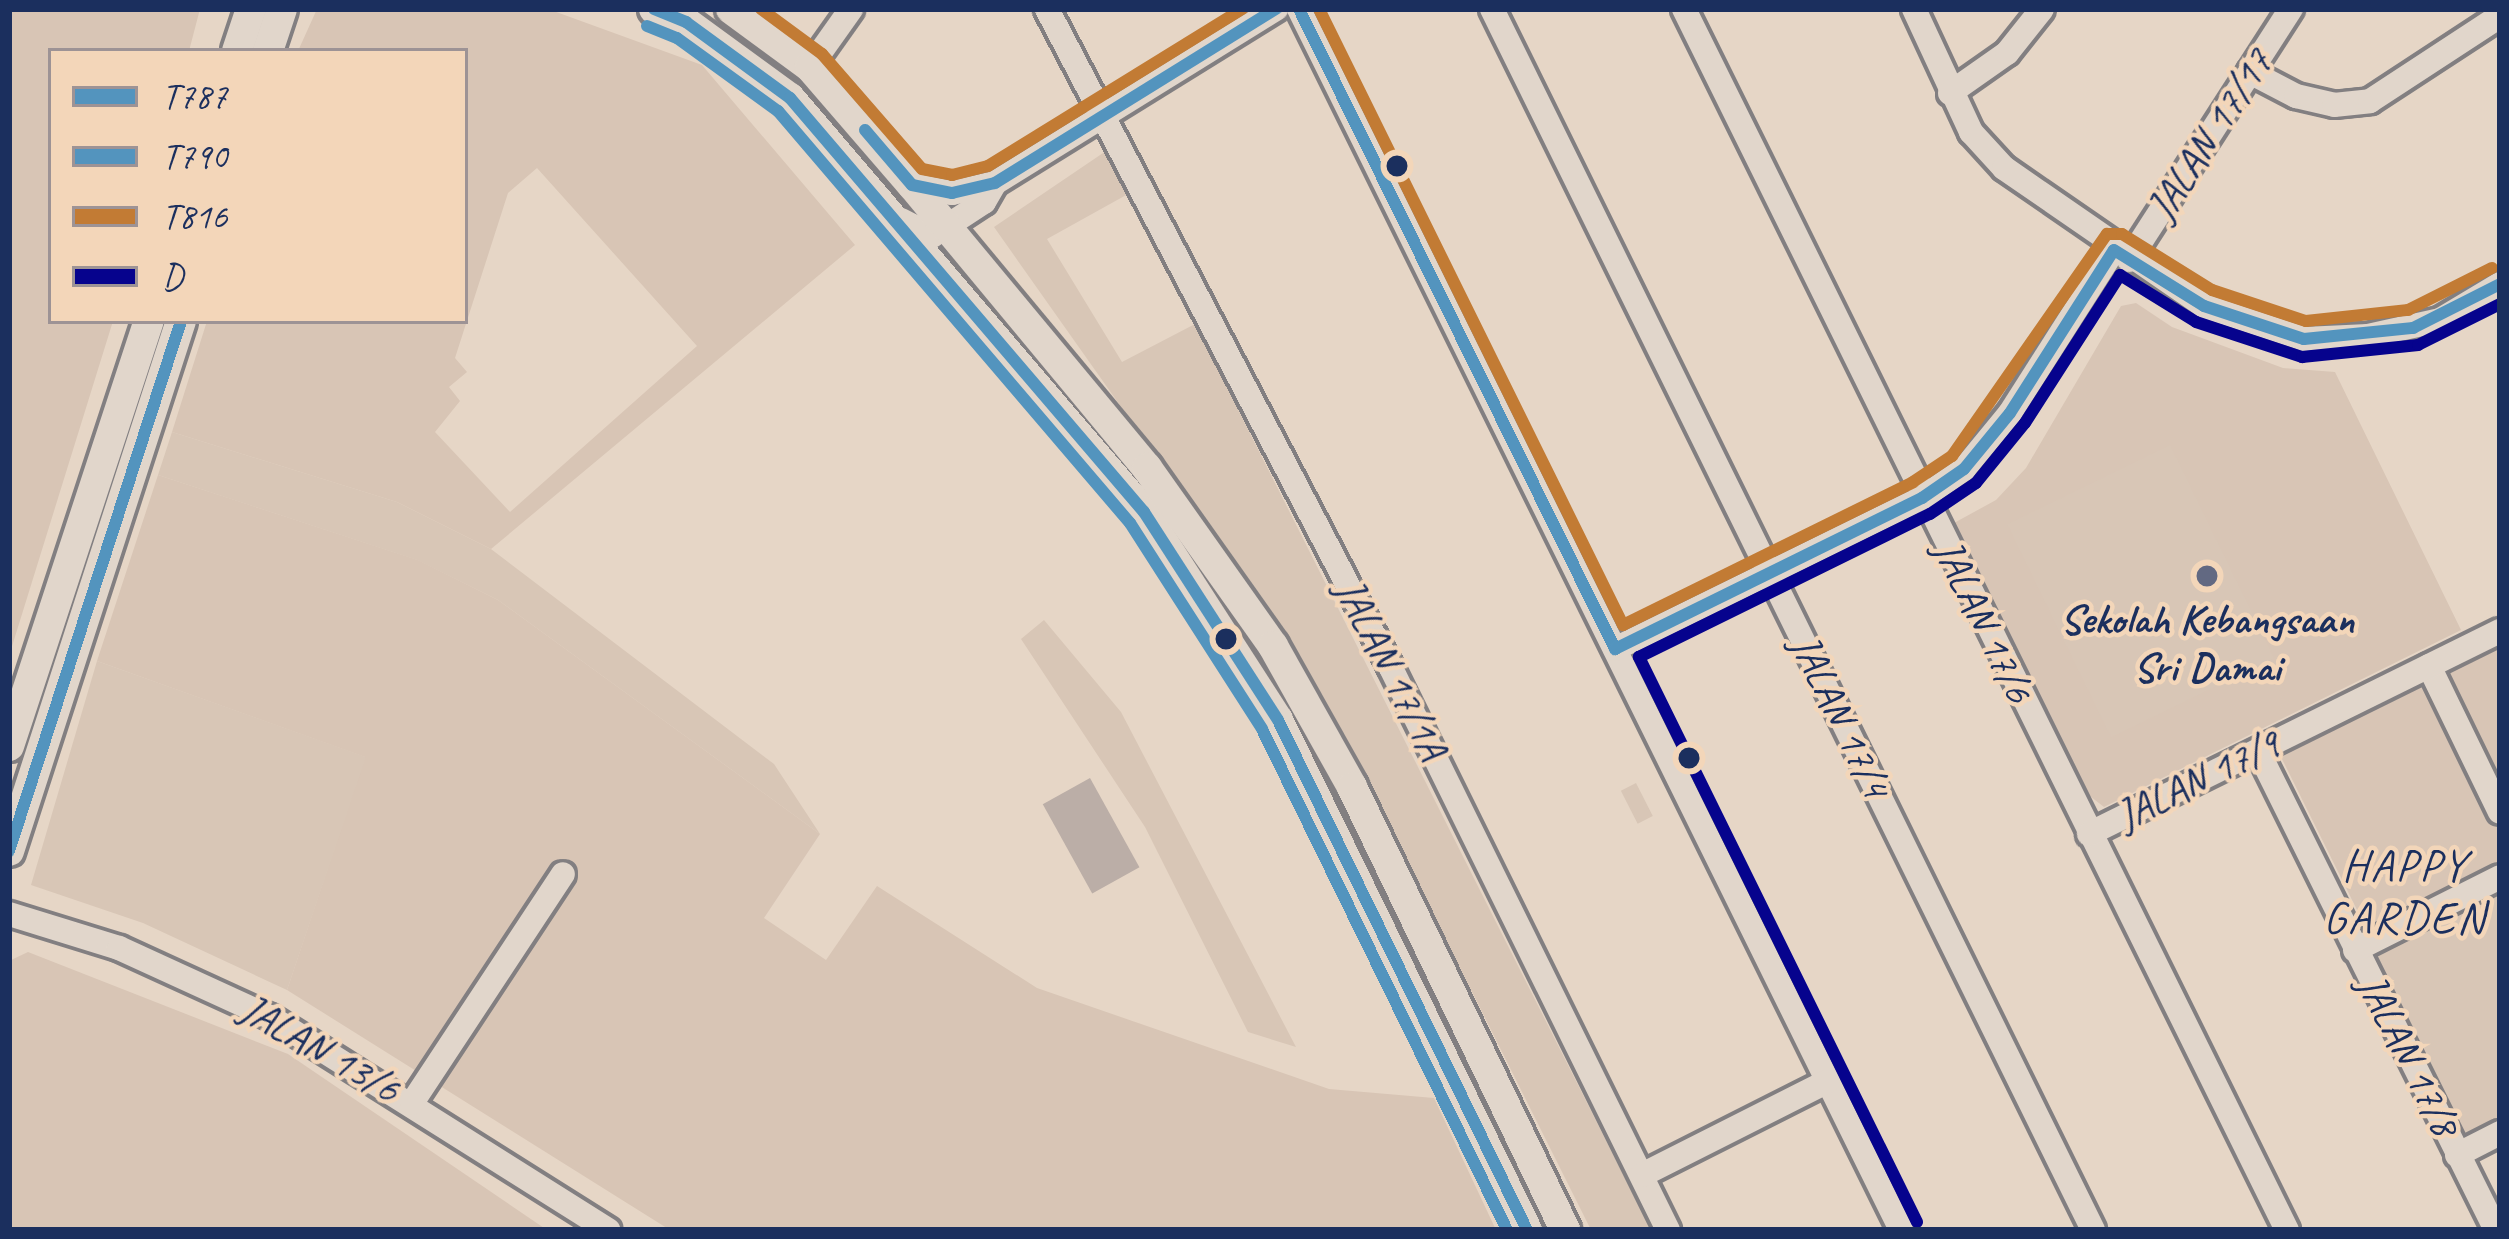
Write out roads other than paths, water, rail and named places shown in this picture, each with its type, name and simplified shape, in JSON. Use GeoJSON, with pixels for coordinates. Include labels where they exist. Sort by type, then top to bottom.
{"type":"FeatureCollection","features":[{"type":"Feature","properties":{"kind":"main road"},"geometry":{"type":"LineString","coordinates":[[238,48],[251,9]]}},
{"type":"Feature","properties":{"kind":"main road"},"geometry":{"type":"LineString","coordinates":[[269,48],[282,9]]}},
{"type":"Feature","properties":{"kind":"main road"},"geometry":{"type":"LineString","coordinates":[[654,9],[760,71],[890,211],[1125,486],[1215,617],[1347,850],[1527,1230]]}},
{"type":"Feature","properties":{"kind":"main road"},"geometry":{"type":"LineString","coordinates":[[731,9],[810,67],[912,185],[1148,468],[1273,646],[1352,787],[1564,1230]]}},
{"type":"Feature","properties":{"kind":"main road"},"geometry":{"type":"LineString","coordinates":[[9,746],[147,324]]}},
{"type":"Feature","properties":{"kind":"main road"},"geometry":{"type":"LineString","coordinates":[[9,850],[180,324]]}},
{"type":"Feature","properties":{"kind":"street"},"geometry":{"type":"LineString","coordinates":[[810,67],[851,9]]}},
{"type":"Feature","properties":{"kind":"street","name":"JALAN 17/1A"},"geometry":{"type":"LineString","coordinates":[[1047,9],[1669,1230]]}},
{"type":"Feature","properties":{"kind":"street"},"geometry":{"type":"LineString","coordinates":[[1221,9],[1236,34]]}},
{"type":"Feature","properties":{"kind":"street"},"geometry":{"type":"LineString","coordinates":[[912,185],[952,193],[995,183],[1276,9]]}},
{"type":"Feature","properties":{"kind":"street"},"geometry":{"type":"LineString","coordinates":[[1299,9],[1901,1230]]}},
{"type":"Feature","properties":{"kind":"street","name":"JALAN 17/4"},"geometry":{"type":"LineString","coordinates":[[1492,9],[2093,1230]]}},
{"type":"Feature","properties":{"kind":"street","name":"JALAN 17/6"},"geometry":{"type":"LineString","coordinates":[[1684,9],[2287,1230]]}},
{"type":"Feature","properties":{"kind":"street"},"geometry":{"type":"LineString","coordinates":[[1914,9],[1950,93],[2004,168],[2121,255],[2204,306],[2304,339],[2413,328],[2500,284]]}},
{"type":"Feature","properties":{"kind":"street"},"geometry":{"type":"LineString","coordinates":[[1950,93],[1996,63],[2042,9]]}},
{"type":"Feature","properties":{"kind":"street","name":"JALAN 17/17"},"geometry":{"type":"LineString","coordinates":[[1615,649],[1922,498],[1964,470],[2010,413],[2291,9]]}},
{"type":"Feature","properties":{"kind":"street"},"geometry":{"type":"LineString","coordinates":[[2250,72],[2296,96],[2334,105],[2370,101],[2500,16]]}},
{"type":"Feature","properties":{"kind":"street"},"geometry":{"type":"LineString","coordinates":[[890,211],[932,236],[984,202],[995,183]]}},
{"type":"Feature","properties":{"kind":"street","name":"JALAN 17/9"},"geometry":{"type":"LineString","coordinates":[[2090,834],[2500,631]]}},
{"type":"Feature","properties":{"kind":"street"},"geometry":{"type":"LineString","coordinates":[[2429,666],[2500,812]]}},
{"type":"Feature","properties":{"kind":"street","name":"JALAN 17/8"},"geometry":{"type":"LineString","coordinates":[[2258,751],[2496,1230]]}},
{"type":"Feature","properties":{"kind":"street"},"geometry":{"type":"LineString","coordinates":[[412,1103],[562,874]]}},
{"type":"Feature","properties":{"kind":"street"},"geometry":{"type":"LineString","coordinates":[[2355,950],[2500,877]]}},
{"type":"Feature","properties":{"kind":"street","name":"JALAN 13/6"},"geometry":{"type":"LineString","coordinates":[[9,914],[212,987],[412,1103],[608,1230]]}},
{"type":"Feature","properties":{"kind":"street"},"geometry":{"type":"LineString","coordinates":[[1642,1175],[1828,1081]]}},
{"type":"Feature","properties":{"kind":"street"},"geometry":{"type":"LineString","coordinates":[[2457,1155],[2500,1133]]}},
{"type":"Feature","properties":{"kind":"place","name":"Sekolah Kebangsaan Sri Damai"},"geometry":{"type":"Point","coordinates":[2207,576]}},
{"type":"Feature","properties":{"kind":"district","name":"HAPPY GARDEN"},"geometry":{"type":"Point","coordinates":[2405,892]}}]}
